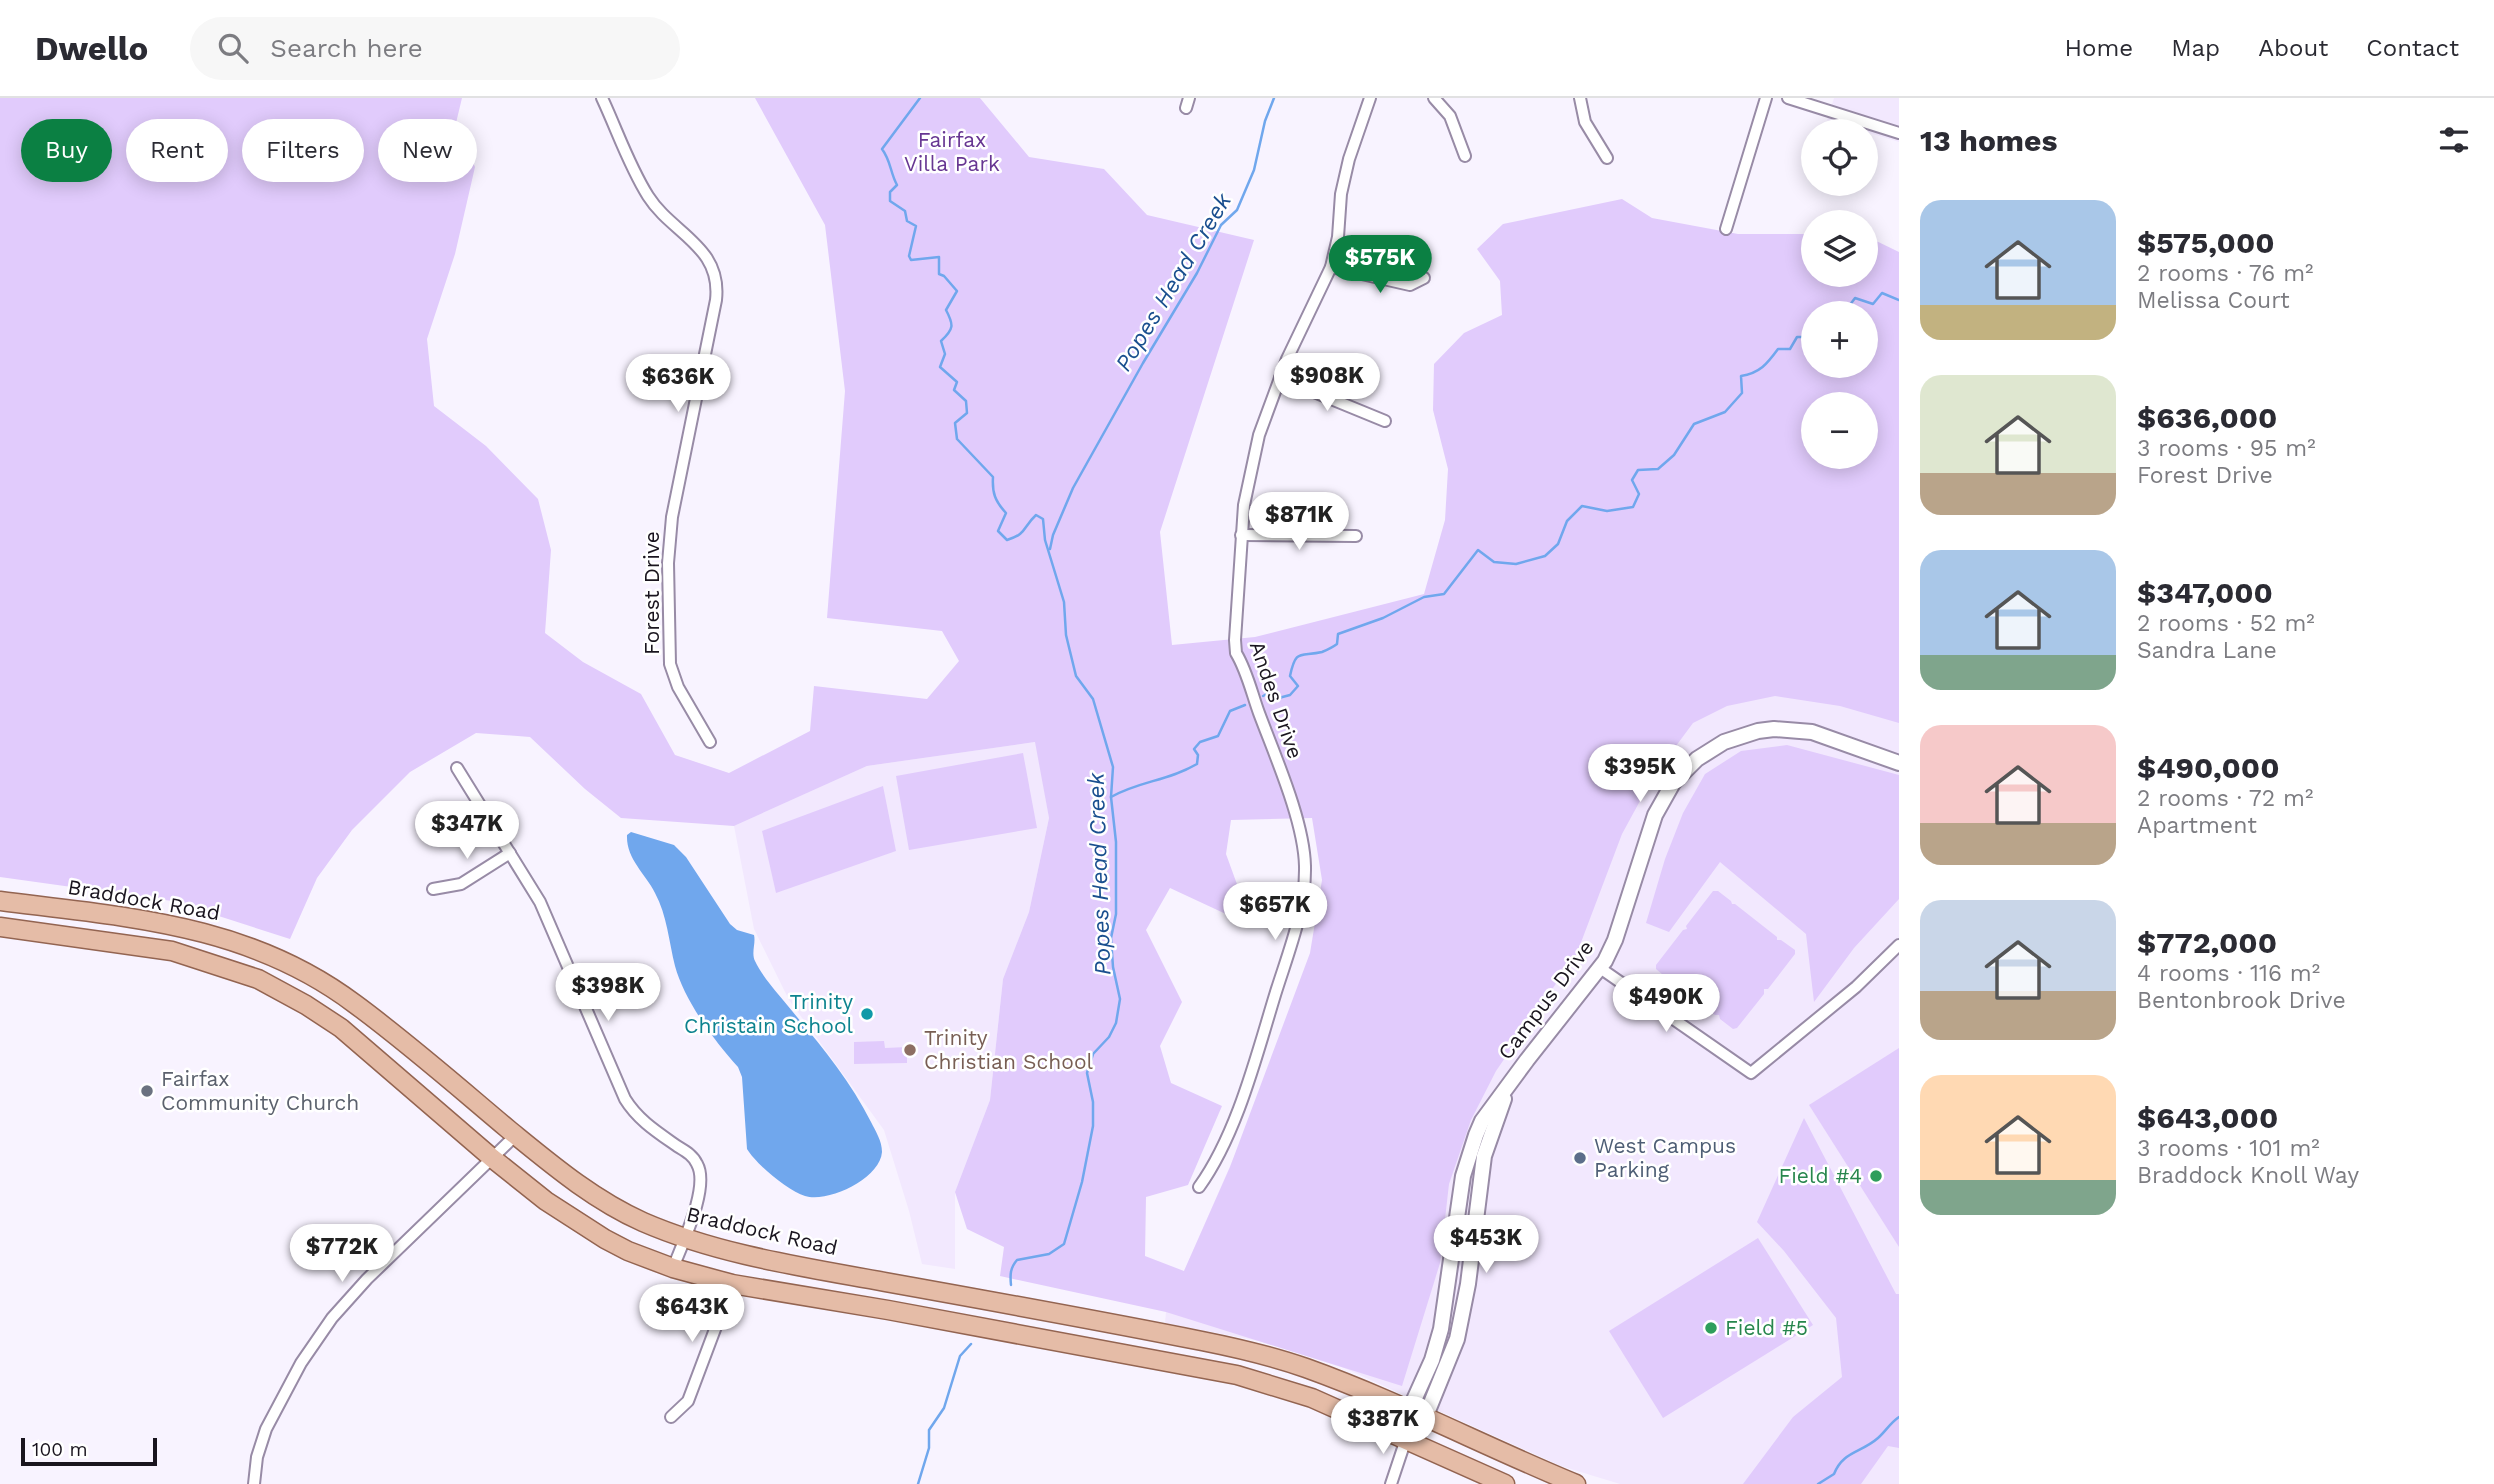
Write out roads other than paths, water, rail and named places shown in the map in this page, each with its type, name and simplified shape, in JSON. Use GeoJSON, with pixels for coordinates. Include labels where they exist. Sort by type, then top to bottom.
{"type":"FeatureCollection","features":[{"type":"Feature","properties":{"kind":"main road","name":"Braddock Road"},"geometry":{"type":"LineString","coordinates":[[0,901],[153,920],[209,932],[270,954],[354,1003],[557,1170],[608,1204],[642,1222],[684,1238],[769,1259],[1248,1351],[1304,1367],[1576,1484]]}},
{"type":"Feature","properties":{"kind":"main road"},"geometry":{"type":"LineString","coordinates":[[0,927],[172,951],[258,979],[341,1028],[546,1201],[581,1225],[628,1251],[673,1268],[732,1284],[888,1310],[1237,1376],[1312,1398],[1505,1484]]}},
{"type":"Feature","properties":{"kind":"street","name":"Forest Drive"},"geometry":{"type":"LineString","coordinates":[[602,98],[648,196],[663,215],[701,248],[716,279],[716,300],[672,517],[667,563],[670,664],[678,687],[710,742]]}},
{"type":"Feature","properties":{"kind":"street","name":"Andes Drive"},"geometry":{"type":"LineString","coordinates":[[1199,1187],[1211,1170],[1230,1130],[1296,926],[1304,884],[1300,832],[1236,653],[1241,535],[1250,475],[1259,435],[1280,378],[1331,267],[1349,159],[1370,98]]}},
{"type":"Feature","properties":{"kind":"street"},"geometry":{"type":"LineString","coordinates":[[1434,98],[1450,116],[1465,156]]}},
{"type":"Feature","properties":{"kind":"street"},"geometry":{"type":"LineString","coordinates":[[1580,98],[1585,122],[1606,158]]}},
{"type":"Feature","properties":{"kind":"street"},"geometry":{"type":"LineString","coordinates":[[1726,229],[1766,98]]}},
{"type":"Feature","properties":{"kind":"street"},"geometry":{"type":"LineString","coordinates":[[1788,98],[1899,133]]}},
{"type":"Feature","properties":{"kind":"street"},"geometry":{"type":"LineString","coordinates":[[1331,267],[1410,285],[1424,278]]}},
{"type":"Feature","properties":{"kind":"street"},"geometry":{"type":"LineString","coordinates":[[1280,378],[1385,421]]}},
{"type":"Feature","properties":{"kind":"street"},"geometry":{"type":"LineString","coordinates":[[1241,535],[1356,536]]}},
{"type":"Feature","properties":{"kind":"street","name":"Campus Drive"},"geometry":{"type":"LineString","coordinates":[[1406,1439],[1457,1339],[1464,1306],[1484,1156],[1511,1082],[1600,968],[1615,940],[1655,815],[1664,797],[1685,769],[1709,750],[1758,731],[1794,730],[1828,737],[1899,763]]}},
{"type":"Feature","properties":{"kind":"street"},"geometry":{"type":"LineString","coordinates":[[457,768],[540,902],[625,1099],[647,1125],[689,1154],[701,1171],[702,1187],[673,1268]]}},
{"type":"Feature","properties":{"kind":"street"},"geometry":{"type":"LineString","coordinates":[[433,889],[460,884],[510,853]]}},
{"type":"Feature","properties":{"kind":"street"},"geometry":{"type":"LineString","coordinates":[[1600,968],[1751,1073],[1856,987],[1899,945]]}},
{"type":"Feature","properties":{"kind":"street"},"geometry":{"type":"LineString","coordinates":[[254,1484],[257,1457],[265,1429],[302,1363],[332,1318],[380,1266],[516,1135]]}},
{"type":"Feature","properties":{"kind":"street"},"geometry":{"type":"LineString","coordinates":[[671,1417],[688,1401],[732,1284]]}},
{"type":"Feature","properties":{"kind":"street"},"geometry":{"type":"LineString","coordinates":[[1391,1484],[1406,1439]]}},
{"type":"Feature","properties":{"kind":"water"},"geometry":{"type":"Polygon","coordinates":[[[631,832],[674,845],[686,857],[730,924],[737,930],[754,935],[754,958],[759,968],[837,1067],[878,1137],[882,1152],[879,1162],[863,1180],[826,1196],[805,1196],[773,1176],[747,1149],[742,1077],[738,1067],[710,1033],[685,993],[675,966],[659,901],[630,851],[627,835],[631,832]]]}},
{"type":"Feature","properties":{"kind":"waterway","name":"Popes Head Creek"},"geometry":{"type":"LineString","coordinates":[[920,98],[882,149],[897,185],[890,192],[890,201],[905,211],[907,221],[916,226],[909,256],[911,260],[939,257],[939,274],[957,291],[946,310],[951,327],[941,341],[945,354],[940,367],[957,382],[954,390],[966,401],[967,413],[955,423],[957,439],[993,477],[995,496],[1006,513],[998,531],[1007,540],[1022,533],[1036,515],[1043,519],[1045,540],[1064,602],[1066,635],[1076,676],[1093,699],[1113,767],[1111,797],[1116,842],[1116,914],[1111,938],[1113,967],[1120,999],[1116,1023],[1109,1037],[1093,1054],[1087,1073],[1093,1102],[1093,1126],[1082,1182],[1064,1244],[1049,1254],[1017,1260],[1011,1272],[1011,1285]]}},
{"type":"Feature","properties":{"kind":"waterway","name":"Popes Head Creek"},"geometry":{"type":"LineString","coordinates":[[1050,549],[1053,535],[1073,488],[1197,273],[1221,225],[1237,210],[1254,170],[1265,121],[1274,98]]}},
{"type":"Feature","properties":{"kind":"waterway"},"geometry":{"type":"LineString","coordinates":[[1875,301],[1882,293],[1899,300]]}},
{"type":"Feature","properties":{"kind":"waterway"},"geometry":{"type":"LineString","coordinates":[[1853,301],[1855,298],[1864,301]]}},
{"type":"Feature","properties":{"kind":"waterway"},"geometry":{"type":"LineString","coordinates":[[1263,696],[1272,691],[1275,699],[1290,695],[1298,686],[1290,676],[1294,661],[1300,655],[1324,651],[1337,644],[1338,634],[1383,618],[1424,597],[1444,594],[1478,550],[1494,562],[1516,564],[1545,556],[1558,544],[1567,521],[1582,506],[1607,511],[1633,507],[1639,494],[1632,480],[1638,470],[1658,469],[1674,455],[1694,424],[1725,412],[1742,393],[1741,376],[1762,367],[1778,349],[1790,349],[1797,337],[1801,337]]}},
{"type":"Feature","properties":{"kind":"waterway"},"geometry":{"type":"LineString","coordinates":[[1111,797],[1197,764],[1198,755],[1194,749],[1200,742],[1218,736],[1230,711],[1245,705]]}},
{"type":"Feature","properties":{"kind":"waterway","name":"Popes Head Creek"},"geometry":{"type":"LineString","coordinates":[[918,1484],[929,1448],[929,1430],[944,1408],[960,1356],[971,1344]]}},
{"type":"Feature","properties":{"kind":"waterway"},"geometry":{"type":"LineString","coordinates":[[1818,1484],[1834,1474],[1847,1456],[1872,1443],[1899,1417]]}},
{"type":"Feature","properties":{"kind":"place","name":"Trinity Christain School"},"geometry":{"type":"Point","coordinates":[867,1014]}},
{"type":"Feature","properties":{"kind":"place","name":"Trinity Christian School"},"geometry":{"type":"Point","coordinates":[910,1050]}},
{"type":"Feature","properties":{"kind":"place","name":"Fairfax Community Church"},"geometry":{"type":"Point","coordinates":[147,1091]}},
{"type":"Feature","properties":{"kind":"place","name":"West Campus Parking"},"geometry":{"type":"Point","coordinates":[1580,1158]}},
{"type":"Feature","properties":{"kind":"place","name":"Field #4"},"geometry":{"type":"Point","coordinates":[1876,1176]}},
{"type":"Feature","properties":{"kind":"place","name":"Field #5"},"geometry":{"type":"Point","coordinates":[1711,1328]}},
{"type":"Feature","properties":{"kind":"park label","name":"Fairfax Villa Park"},"geometry":{"type":"Point","coordinates":[952,152]}}]}
